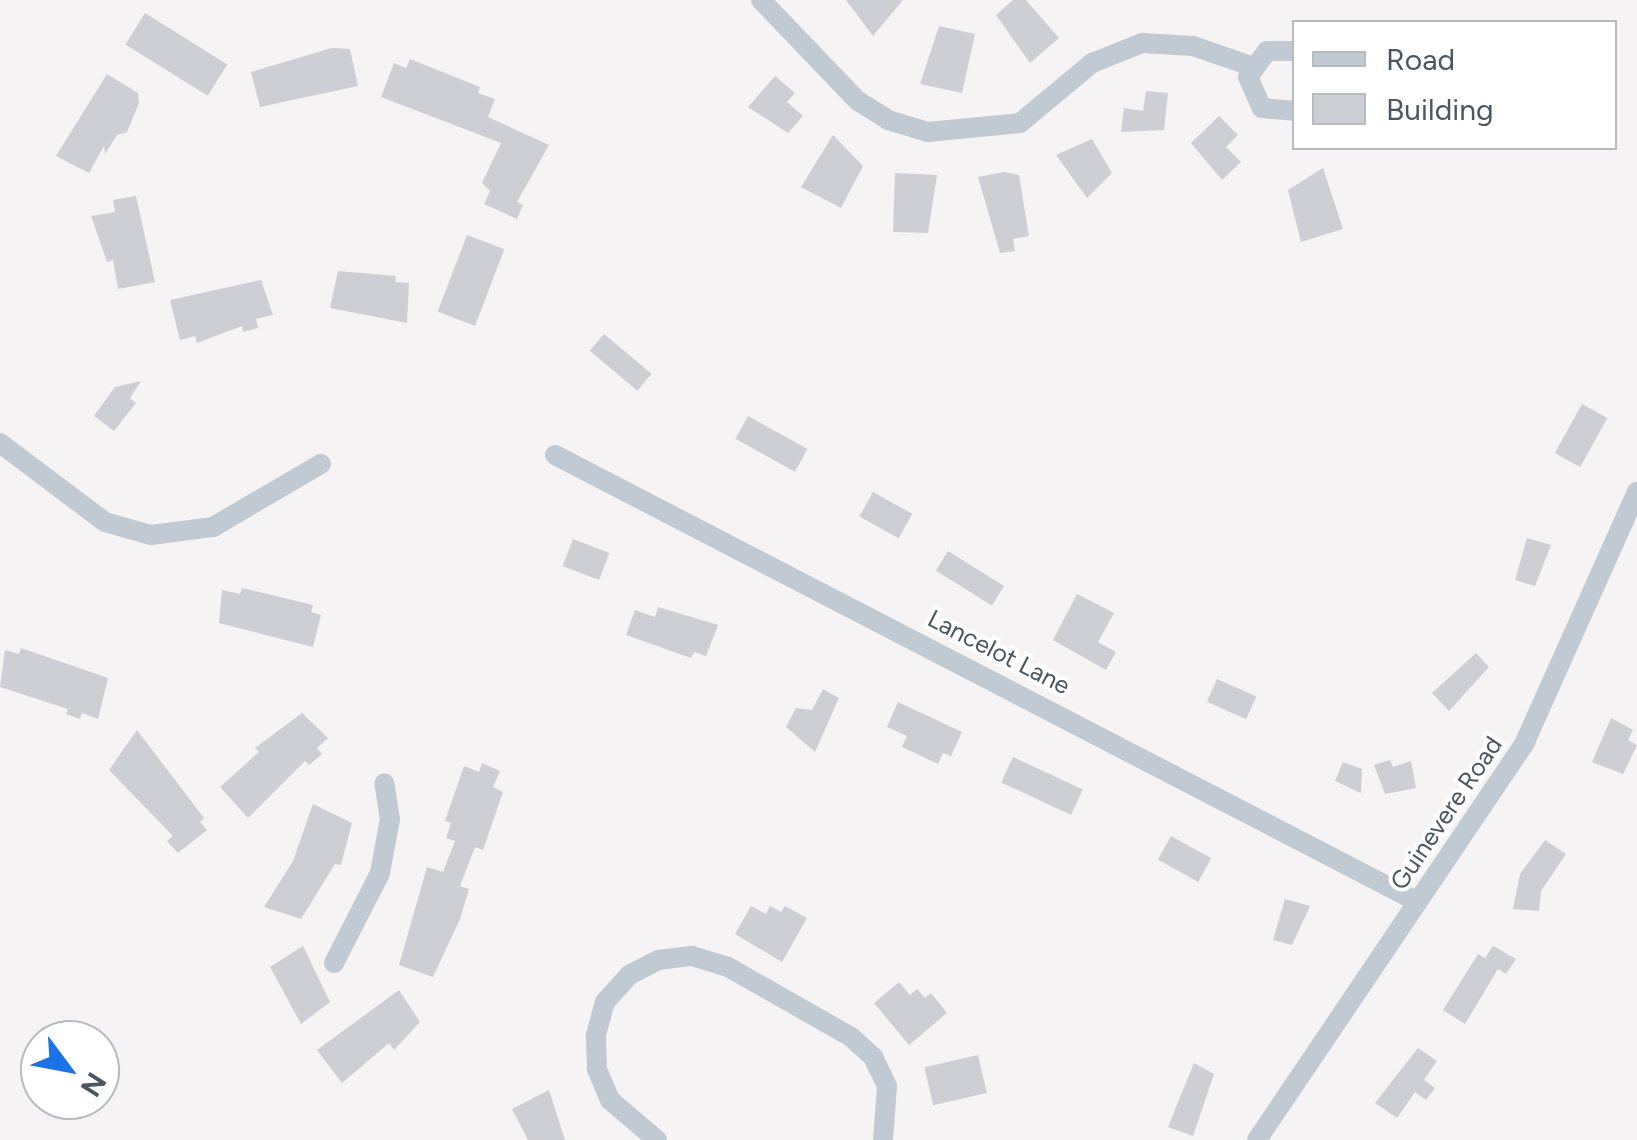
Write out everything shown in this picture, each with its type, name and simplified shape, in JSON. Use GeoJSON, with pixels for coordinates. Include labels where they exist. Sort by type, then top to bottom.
{"type":"FeatureCollection","features":[{"type":"Feature","properties":{"kind":"street"},"geometry":{"type":"LineString","coordinates":[[761,0],[858,101],[888,120],[928,132],[1020,123],[1092,63],[1142,43],[1194,46],[1251,66]]}},
{"type":"Feature","properties":{"kind":"street"},"geometry":{"type":"LineString","coordinates":[[1251,66],[1267,50],[1292,51]]}},
{"type":"Feature","properties":{"kind":"street"},"geometry":{"type":"LineString","coordinates":[[1251,66],[1254,100],[1273,113],[1292,111]]}},
{"type":"Feature","properties":{"kind":"street"},"geometry":{"type":"LineString","coordinates":[[0,444],[106,522],[152,535],[213,527],[321,464]]}},
{"type":"Feature","properties":{"kind":"street","name":"Lancelot Lane"},"geometry":{"type":"LineString","coordinates":[[555,455],[1416,901]]}},
{"type":"Feature","properties":{"kind":"street","name":"Guinevere Road"},"geometry":{"type":"LineString","coordinates":[[1257,1140],[1534,724],[1637,492]]}},
{"type":"Feature","properties":{"kind":"street"},"geometry":{"type":"LineString","coordinates":[[334,962],[380,873],[390,818],[384,784]]}},
{"type":"Feature","properties":{"kind":"street"},"geometry":{"type":"LineString","coordinates":[[657,1140],[610,1100],[597,1069],[596,1036],[606,1002],[629,976],[658,960],[692,956],[728,967],[850,1037],[873,1057],[888,1086],[883,1140]]}},
{"type":"Feature","properties":{"kind":"building"},"geometry":{"type":"Polygon","coordinates":[[[846,0],[903,0],[873,36],[846,0]]]}},
{"type":"Feature","properties":{"kind":"building"},"geometry":{"type":"Polygon","coordinates":[[[1013,0],[1026,0],[1059,38],[1030,63],[996,15],[1013,0]]]}},
{"type":"Feature","properties":{"kind":"building"},"geometry":{"type":"Polygon","coordinates":[[[145,13],[227,64],[208,96],[125,44],[145,13]]]}},
{"type":"Feature","properties":{"kind":"building"},"geometry":{"type":"Polygon","coordinates":[[[939,26],[975,34],[962,93],[920,84],[939,26]]]}},
{"type":"Feature","properties":{"kind":"building"},"geometry":{"type":"Polygon","coordinates":[[[332,48],[350,49],[358,86],[260,107],[251,72],[332,48]]]}},
{"type":"Feature","properties":{"kind":"building"},"geometry":{"type":"Polygon","coordinates":[[[410,59],[480,87],[478,93],[495,99],[488,117],[549,145],[517,202],[523,205],[517,219],[484,204],[490,191],[482,183],[501,143],[381,97],[394,63],[406,68],[410,59]]]}},
{"type":"Feature","properties":{"kind":"building"},"geometry":{"type":"Polygon","coordinates":[[[107,74],[138,93],[139,103],[127,132],[117,135],[105,154],[104,146],[89,173],[56,156],[107,74]]]}},
{"type":"Feature","properties":{"kind":"building"},"geometry":{"type":"Polygon","coordinates":[[[775,76],[795,93],[787,102],[803,116],[788,133],[748,107],[775,76]]]}},
{"type":"Feature","properties":{"kind":"building"},"geometry":{"type":"Polygon","coordinates":[[[1146,91],[1168,93],[1164,130],[1121,132],[1124,108],[1143,111],[1146,91]]]}},
{"type":"Feature","properties":{"kind":"building"},"geometry":{"type":"Polygon","coordinates":[[[1219,116],[1238,135],[1226,147],[1241,162],[1222,180],[1191,143],[1219,116]]]}},
{"type":"Feature","properties":{"kind":"building"},"geometry":{"type":"Polygon","coordinates":[[[833,135],[863,166],[841,208],[801,187],[833,135]]]}},
{"type":"Feature","properties":{"kind":"building"},"geometry":{"type":"Polygon","coordinates":[[[1092,139],[1112,173],[1087,198],[1056,155],[1092,139]]]}},
{"type":"Feature","properties":{"kind":"building"},"geometry":{"type":"Polygon","coordinates":[[[1323,168],[1343,229],[1301,242],[1288,190],[1323,168]]]}},
{"type":"Feature","properties":{"kind":"building"},"geometry":{"type":"Polygon","coordinates":[[[1004,172],[1019,175],[1029,236],[1013,239],[1015,251],[1000,253],[978,177],[1004,172]]]}},
{"type":"Feature","properties":{"kind":"building"},"geometry":{"type":"Polygon","coordinates":[[[895,173],[937,175],[928,233],[893,232],[895,173]]]}},
{"type":"Feature","properties":{"kind":"building"},"geometry":{"type":"Polygon","coordinates":[[[136,196],[155,282],[118,289],[113,260],[107,262],[91,216],[115,212],[113,200],[136,196]]]}},
{"type":"Feature","properties":{"kind":"building"},"geometry":{"type":"Polygon","coordinates":[[[467,235],[504,249],[475,326],[438,312],[467,235]]]}},
{"type":"Feature","properties":{"kind":"building"},"geometry":{"type":"Polygon","coordinates":[[[338,271],[396,276],[395,282],[409,283],[407,323],[330,308],[338,271]]]}},
{"type":"Feature","properties":{"kind":"building"},"geometry":{"type":"Polygon","coordinates":[[[261,280],[273,315],[256,319],[258,328],[243,332],[242,326],[197,343],[195,336],[180,340],[170,300],[261,280]]]}},
{"type":"Feature","properties":{"kind":"building"},"geometry":{"type":"Polygon","coordinates":[[[604,334],[651,374],[637,391],[590,351],[604,334]]]}},
{"type":"Feature","properties":{"kind":"building"},"geometry":{"type":"Polygon","coordinates":[[[141,381],[130,398],[136,403],[114,431],[94,416],[115,387],[141,381]]]}},
{"type":"Feature","properties":{"kind":"building"},"geometry":{"type":"Polygon","coordinates":[[[1582,404],[1607,418],[1580,467],[1555,453],[1582,404]]]}},
{"type":"Feature","properties":{"kind":"building"},"geometry":{"type":"Polygon","coordinates":[[[748,416],[807,449],[795,472],[735,439],[748,416]]]}},
{"type":"Feature","properties":{"kind":"building"},"geometry":{"type":"Polygon","coordinates":[[[873,492],[912,514],[899,538],[859,516],[873,492]]]}},
{"type":"Feature","properties":{"kind":"building"},"geometry":{"type":"Polygon","coordinates":[[[1527,538],[1551,545],[1535,586],[1515,580],[1527,538]]]}},
{"type":"Feature","properties":{"kind":"building"},"geometry":{"type":"Polygon","coordinates":[[[573,539],[609,553],[599,580],[563,566],[573,539]]]}},
{"type":"Feature","properties":{"kind":"building"},"geometry":{"type":"Polygon","coordinates":[[[948,551],[1004,586],[992,605],[936,571],[948,551]]]}},
{"type":"Feature","properties":{"kind":"building"},"geometry":{"type":"Polygon","coordinates":[[[242,588],[313,605],[311,612],[321,615],[313,647],[219,623],[222,590],[240,594],[242,588]]]}},
{"type":"Feature","properties":{"kind":"building"},"geometry":{"type":"Polygon","coordinates":[[[1077,594],[1114,613],[1098,642],[1116,652],[1106,670],[1053,640],[1077,594]]]}},
{"type":"Feature","properties":{"kind":"building"},"geometry":{"type":"Polygon","coordinates":[[[658,607],[718,625],[706,656],[694,652],[691,658],[626,635],[635,610],[655,617],[658,607]]]}},
{"type":"Feature","properties":{"kind":"building"},"geometry":{"type":"Polygon","coordinates":[[[21,648],[108,678],[98,719],[82,713],[80,719],[66,714],[68,709],[0,687],[5,650],[19,654],[21,648]]]}},
{"type":"Feature","properties":{"kind":"building"},"geometry":{"type":"Polygon","coordinates":[[[1476,653],[1489,667],[1449,711],[1432,693],[1476,653]]]}},
{"type":"Feature","properties":{"kind":"building"},"geometry":{"type":"Polygon","coordinates":[[[1217,679],[1256,696],[1246,719],[1207,702],[1217,679]]]}},
{"type":"Feature","properties":{"kind":"building"},"geometry":{"type":"Polygon","coordinates":[[[823,689],[839,698],[815,752],[786,727],[796,708],[812,710],[823,689]]]}},
{"type":"Feature","properties":{"kind":"building"},"geometry":{"type":"Polygon","coordinates":[[[898,702],[962,732],[951,756],[943,753],[938,764],[902,747],[907,736],[887,727],[898,702]]]}},
{"type":"Feature","properties":{"kind":"building"},"geometry":{"type":"Polygon","coordinates":[[[302,713],[328,738],[317,748],[322,754],[309,765],[305,761],[248,818],[220,787],[259,752],[255,748],[302,713]]]}},
{"type":"Feature","properties":{"kind":"building"},"geometry":{"type":"Polygon","coordinates":[[[1611,718],[1633,730],[1628,740],[1637,745],[1623,774],[1592,762],[1611,718]]]}},
{"type":"Feature","properties":{"kind":"building"},"geometry":{"type":"Polygon","coordinates":[[[137,730],[204,818],[200,822],[207,830],[178,853],[167,841],[173,836],[109,770],[137,730]]]}},
{"type":"Feature","properties":{"kind":"building"},"geometry":{"type":"Polygon","coordinates":[[[1013,757],[1083,790],[1071,815],[1001,782],[1013,757]]]}},
{"type":"Feature","properties":{"kind":"building"},"geometry":{"type":"Polygon","coordinates":[[[1390,760],[1393,767],[1411,761],[1416,788],[1385,794],[1374,765],[1390,760]]]}},
{"type":"Feature","properties":{"kind":"building"},"geometry":{"type":"Polygon","coordinates":[[[1343,762],[1362,769],[1361,793],[1335,781],[1343,762]]]}},
{"type":"Feature","properties":{"kind":"building"},"geometry":{"type":"Polygon","coordinates":[[[482,763],[500,771],[493,787],[503,792],[483,850],[475,847],[460,886],[469,889],[460,919],[433,977],[399,965],[427,867],[443,872],[455,841],[446,838],[451,823],[445,821],[464,766],[479,772],[482,763]]]}},
{"type":"Feature","properties":{"kind":"building"},"geometry":{"type":"Polygon","coordinates":[[[313,804],[352,823],[341,865],[335,864],[301,919],[264,907],[293,861],[313,804]]]}},
{"type":"Feature","properties":{"kind":"building"},"geometry":{"type":"Polygon","coordinates":[[[1171,836],[1211,858],[1198,882],[1158,860],[1171,836]]]}},
{"type":"Feature","properties":{"kind":"building"},"geometry":{"type":"Polygon","coordinates":[[[1545,840],[1566,854],[1541,891],[1539,911],[1513,909],[1520,874],[1545,840]]]}},
{"type":"Feature","properties":{"kind":"building"},"geometry":{"type":"Polygon","coordinates":[[[1285,899],[1310,906],[1292,945],[1273,940],[1285,899]]]}},
{"type":"Feature","properties":{"kind":"building"},"geometry":{"type":"Polygon","coordinates":[[[751,906],[766,914],[770,906],[781,912],[785,906],[807,918],[782,962],[735,934],[751,906]]]}},
{"type":"Feature","properties":{"kind":"building"},"geometry":{"type":"Polygon","coordinates":[[[303,946],[330,1002],[301,1024],[270,967],[303,946]]]}},
{"type":"Feature","properties":{"kind":"building"},"geometry":{"type":"Polygon","coordinates":[[[1493,946],[1516,959],[1506,974],[1498,969],[1465,1024],[1443,1010],[1478,954],[1485,958],[1493,946]]]}},
{"type":"Feature","properties":{"kind":"building"},"geometry":{"type":"Polygon","coordinates":[[[899,982],[910,995],[917,989],[925,998],[931,993],[947,1013],[909,1045],[874,1003],[899,982]]]}},
{"type":"Feature","properties":{"kind":"building"},"geometry":{"type":"Polygon","coordinates":[[[399,990],[420,1022],[394,1050],[389,1043],[342,1083],[317,1050],[399,990]]]}},
{"type":"Feature","properties":{"kind":"building"},"geometry":{"type":"Polygon","coordinates":[[[1418,1048],[1437,1061],[1424,1080],[1435,1088],[1426,1100],[1415,1092],[1397,1118],[1375,1103],[1418,1048]]]}},
{"type":"Feature","properties":{"kind":"building"},"geometry":{"type":"Polygon","coordinates":[[[978,1055],[987,1093],[933,1105],[924,1067],[978,1055]]]}},
{"type":"Feature","properties":{"kind":"building"},"geometry":{"type":"Polygon","coordinates":[[[1194,1063],[1214,1074],[1193,1136],[1168,1127],[1194,1063]]]}},
{"type":"Feature","properties":{"kind":"building"},"geometry":{"type":"Polygon","coordinates":[[[549,1090],[565,1140],[528,1140],[512,1109],[549,1090]]]}}]}
